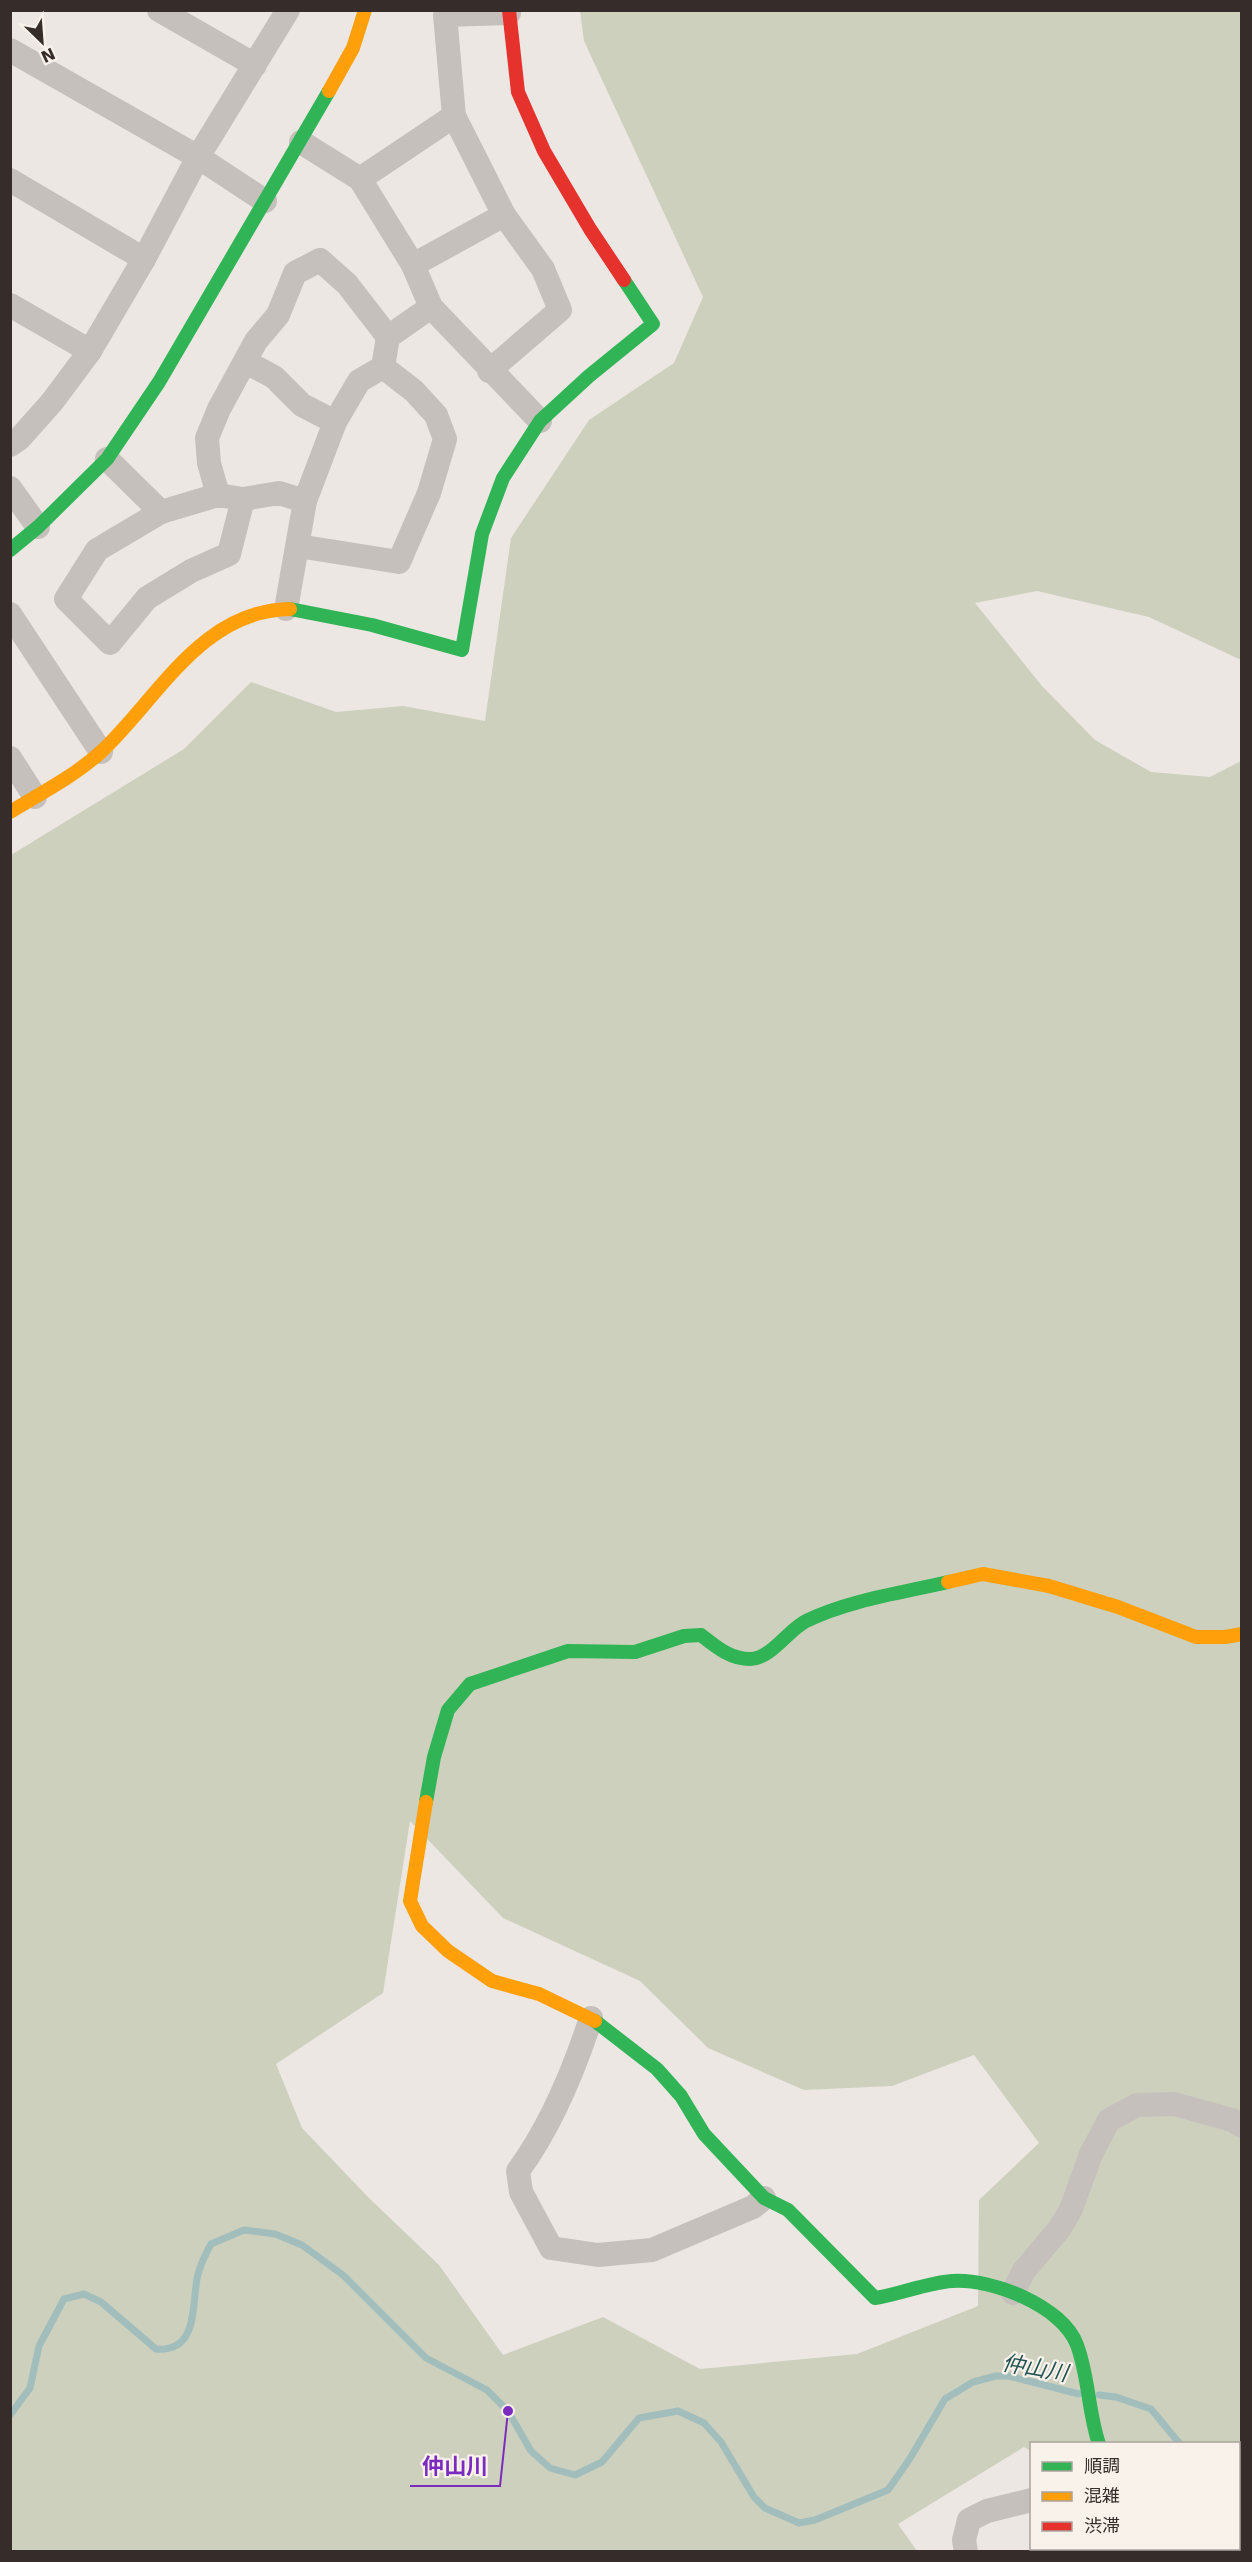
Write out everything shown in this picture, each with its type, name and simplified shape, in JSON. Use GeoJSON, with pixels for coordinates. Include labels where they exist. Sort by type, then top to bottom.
{"type":"FeatureCollection","features":[{"type":"Feature","properties":{"kind":"street"},"geometry":{"type":"LineString","coordinates":[[159,10],[255,65]]}},
{"type":"Feature","properties":{"kind":"street"},"geometry":{"type":"LineString","coordinates":[[10,445],[19,439],[52,402],[90,351],[144,259],[198,157],[288,10]]}},
{"type":"Feature","properties":{"kind":"street"},"geometry":{"type":"LineString","coordinates":[[10,550],[38,527],[107,459],[159,382],[301,142],[353,48],[365,10]]}},
{"type":"Feature","properties":{"kind":"street"},"geometry":{"type":"LineString","coordinates":[[10,812],[80,769],[101,752],[134,720],[198,646],[237,619],[286,609],[338,617],[462,650],[482,534],[503,478],[540,421],[653,324],[590,230],[544,151],[518,92],[509,12],[445,15],[454,116],[504,215],[543,269],[560,310],[489,371]]}},
{"type":"Feature","properties":{"kind":"street"},"geometry":{"type":"LineString","coordinates":[[10,50],[198,157],[265,201]]}},
{"type":"Feature","properties":{"kind":"street"},"geometry":{"type":"LineString","coordinates":[[360,179],[454,116]]}},
{"type":"Feature","properties":{"kind":"street"},"geometry":{"type":"LineString","coordinates":[[301,142],[360,179],[413,265],[431,308],[489,371],[540,421]]}},
{"type":"Feature","properties":{"kind":"street"},"geometry":{"type":"LineString","coordinates":[[10,180],[144,259]]}},
{"type":"Feature","properties":{"kind":"street"},"geometry":{"type":"LineString","coordinates":[[413,265],[504,215]]}},
{"type":"Feature","properties":{"kind":"street"},"geometry":{"type":"LineString","coordinates":[[218,495],[209,463],[207,438],[219,409],[256,341],[278,315],[295,273],[320,261],[347,284],[388,337]]}},
{"type":"Feature","properties":{"kind":"street"},"geometry":{"type":"LineString","coordinates":[[10,305],[90,351]]}},
{"type":"Feature","properties":{"kind":"street"},"geometry":{"type":"LineString","coordinates":[[383,368],[388,337],[431,308]]}},
{"type":"Feature","properties":{"kind":"street"},"geometry":{"type":"LineString","coordinates":[[246,362],[274,377],[302,405],[335,422]]}},
{"type":"Feature","properties":{"kind":"street"},"geometry":{"type":"LineString","coordinates":[[286,609],[306,501],[335,422],[359,381],[383,368]]}},
{"type":"Feature","properties":{"kind":"street"},"geometry":{"type":"LineString","coordinates":[[298,546],[399,562],[429,493],[445,439],[436,415],[414,391],[383,368]]}},
{"type":"Feature","properties":{"kind":"street"},"geometry":{"type":"LineString","coordinates":[[107,459],[161,512]]}},
{"type":"Feature","properties":{"kind":"street"},"geometry":{"type":"LineString","coordinates":[[10,488],[38,527]]}},
{"type":"Feature","properties":{"kind":"street"},"geometry":{"type":"LineString","coordinates":[[243,499],[229,554],[191,572],[147,598],[110,643],[66,599],[97,550],[161,512],[218,495],[243,499],[279,493],[306,501]]}},
{"type":"Feature","properties":{"kind":"street"},"geometry":{"type":"LineString","coordinates":[[10,614],[101,752]]}},
{"type":"Feature","properties":{"kind":"street"},"geometry":{"type":"LineString","coordinates":[[10,758],[34,797]]}},
{"type":"Feature","properties":{"kind":"street"},"geometry":{"type":"LineString","coordinates":[[1098,2442],[1092,2427],[1080,2354],[1068,2326],[1012,2292],[977,2283],[953,2281],[900,2295],[875,2298],[788,2210],[764,2198],[704,2134],[681,2096],[657,2069],[591,2018],[539,1994],[492,1981],[447,1951],[422,1926],[410,1901],[434,1756],[448,1710],[470,1684],[568,1651],[635,1652],[684,1636],[701,1635],[723,1652],[751,1659],[774,1649],[795,1627],[827,1611],[983,1574],[1049,1586],[1118,1607],[1196,1637],[1225,1637],[1242,1634]]}},
{"type":"Feature","properties":{"kind":"street"},"geometry":{"type":"LineString","coordinates":[[591,2018],[554,2110],[518,2171],[521,2192],[551,2248],[598,2255],[652,2250],[753,2207],[764,2198]]}},
{"type":"Feature","properties":{"kind":"street"},"geometry":{"type":"LineString","coordinates":[[1012,2292],[1023,2272],[1060,2228],[1071,2210],[1091,2154],[1109,2120],[1137,2105],[1174,2104],[1232,2120],[1242,2126]]}},
{"type":"Feature","properties":{"kind":"street"},"geometry":{"type":"LineString","coordinates":[[966,2552],[964,2540],[969,2520],[987,2511],[1030,2500]]}},
{"type":"Feature","properties":{"kind":"green space"},"geometry":{"type":"Polygon","coordinates":[[[580,11],[1241,11],[1241,660],[1149,617],[1037,591],[975,603],[1042,686],[1095,740],[1151,772],[1210,777],[1241,761],[1241,2551],[1216,2550],[1240,2550],[1240,2442],[1030,2442],[1030,2450],[1024,2447],[898,2524],[917,2551],[11,2552],[11,855],[184,749],[251,682],[336,712],[403,706],[485,721],[511,538],[589,420],[674,363],[703,297],[584,41],[580,11]],[[410,1821],[383,1993],[276,2064],[302,2128],[368,2197],[439,2265],[503,2355],[603,2317],[700,2369],[857,2354],[978,2306],[979,2200],[1039,2143],[974,2055],[892,2086],[804,2090],[708,2048],[640,1981],[503,1918],[410,1821]]]}},
{"type":"Feature","properties":{"kind":"waterway","name":"仲山川"},"geometry":{"type":"LineString","coordinates":[[10,2415],[30,2388],[39,2346],[64,2299],[84,2294],[101,2302],[156,2349],[170,2348],[180,2343],[191,2324],[198,2274],[211,2244],[244,2230],[275,2234],[302,2245],[343,2275],[426,2358],[487,2390],[508,2411],[531,2451],[550,2468],[575,2475],[602,2462],[639,2418],[678,2411],[704,2423],[721,2442],[754,2497],[765,2508],[799,2523],[815,2520],[888,2490],[909,2460],[945,2399],[973,2382],[996,2376],[1009,2376],[1079,2394]]}},
{"type":"Feature","properties":{"kind":"waterway","name":"仲山川"},"geometry":{"type":"LineString","coordinates":[[1099,2395],[1116,2397],[1151,2409],[1178,2442]]}},
{"type":"Feature","properties":{"kind":"traffic: fast"},"geometry":{"type":"LineString","coordinates":[[10,550],[38,527],[107,459],[159,382],[329,91]]}},
{"type":"Feature","properties":{"kind":"traffic: fast"},"geometry":{"type":"LineString","coordinates":[[290,609],[372,625],[462,650],[482,534],[503,478],[540,421],[589,376],[653,324],[624,280]]}},
{"type":"Feature","properties":{"kind":"traffic: fast"},"geometry":{"type":"LineString","coordinates":[[426,1802],[434,1757],[448,1710],[470,1684],[568,1651],[635,1652],[684,1636],[701,1635],[736,1657],[758,1658],[799,1625],[823,1614],[876,1598],[948,1582]]}},
{"type":"Feature","properties":{"kind":"traffic: fast"},"geometry":{"type":"LineString","coordinates":[[595,2021],[657,2069],[681,2096],[704,2134],[764,2198],[788,2210],[875,2298],[942,2282],[968,2281],[986,2284],[1024,2297],[1057,2318],[1069,2331],[1077,2345],[1098,2442]]}},
{"type":"Feature","properties":{"kind":"traffic: slow"},"geometry":{"type":"LineString","coordinates":[[329,91],[353,48],[365,10]]}},
{"type":"Feature","properties":{"kind":"traffic: slow"},"geometry":{"type":"LineString","coordinates":[[10,812],[92,760],[123,730],[184,660],[207,640],[231,624],[259,613],[290,609]]}},
{"type":"Feature","properties":{"kind":"traffic: slow"},"geometry":{"type":"LineString","coordinates":[[948,1582],[983,1574],[1049,1586],[1118,1607],[1196,1637],[1225,1637],[1242,1634]]}},
{"type":"Feature","properties":{"kind":"traffic: slow"},"geometry":{"type":"LineString","coordinates":[[426,1802],[410,1901],[422,1926],[448,1951],[492,1981],[539,1994],[595,2021]]}},
{"type":"Feature","properties":{"kind":"traffic: jam"},"geometry":{"type":"LineString","coordinates":[[509,10],[518,92],[544,151],[590,229],[624,280]]}},
{"type":"Feature","properties":{"kind":"place","name":"仲山川"},"geometry":{"type":"Point","coordinates":[508,2411]}}]}
